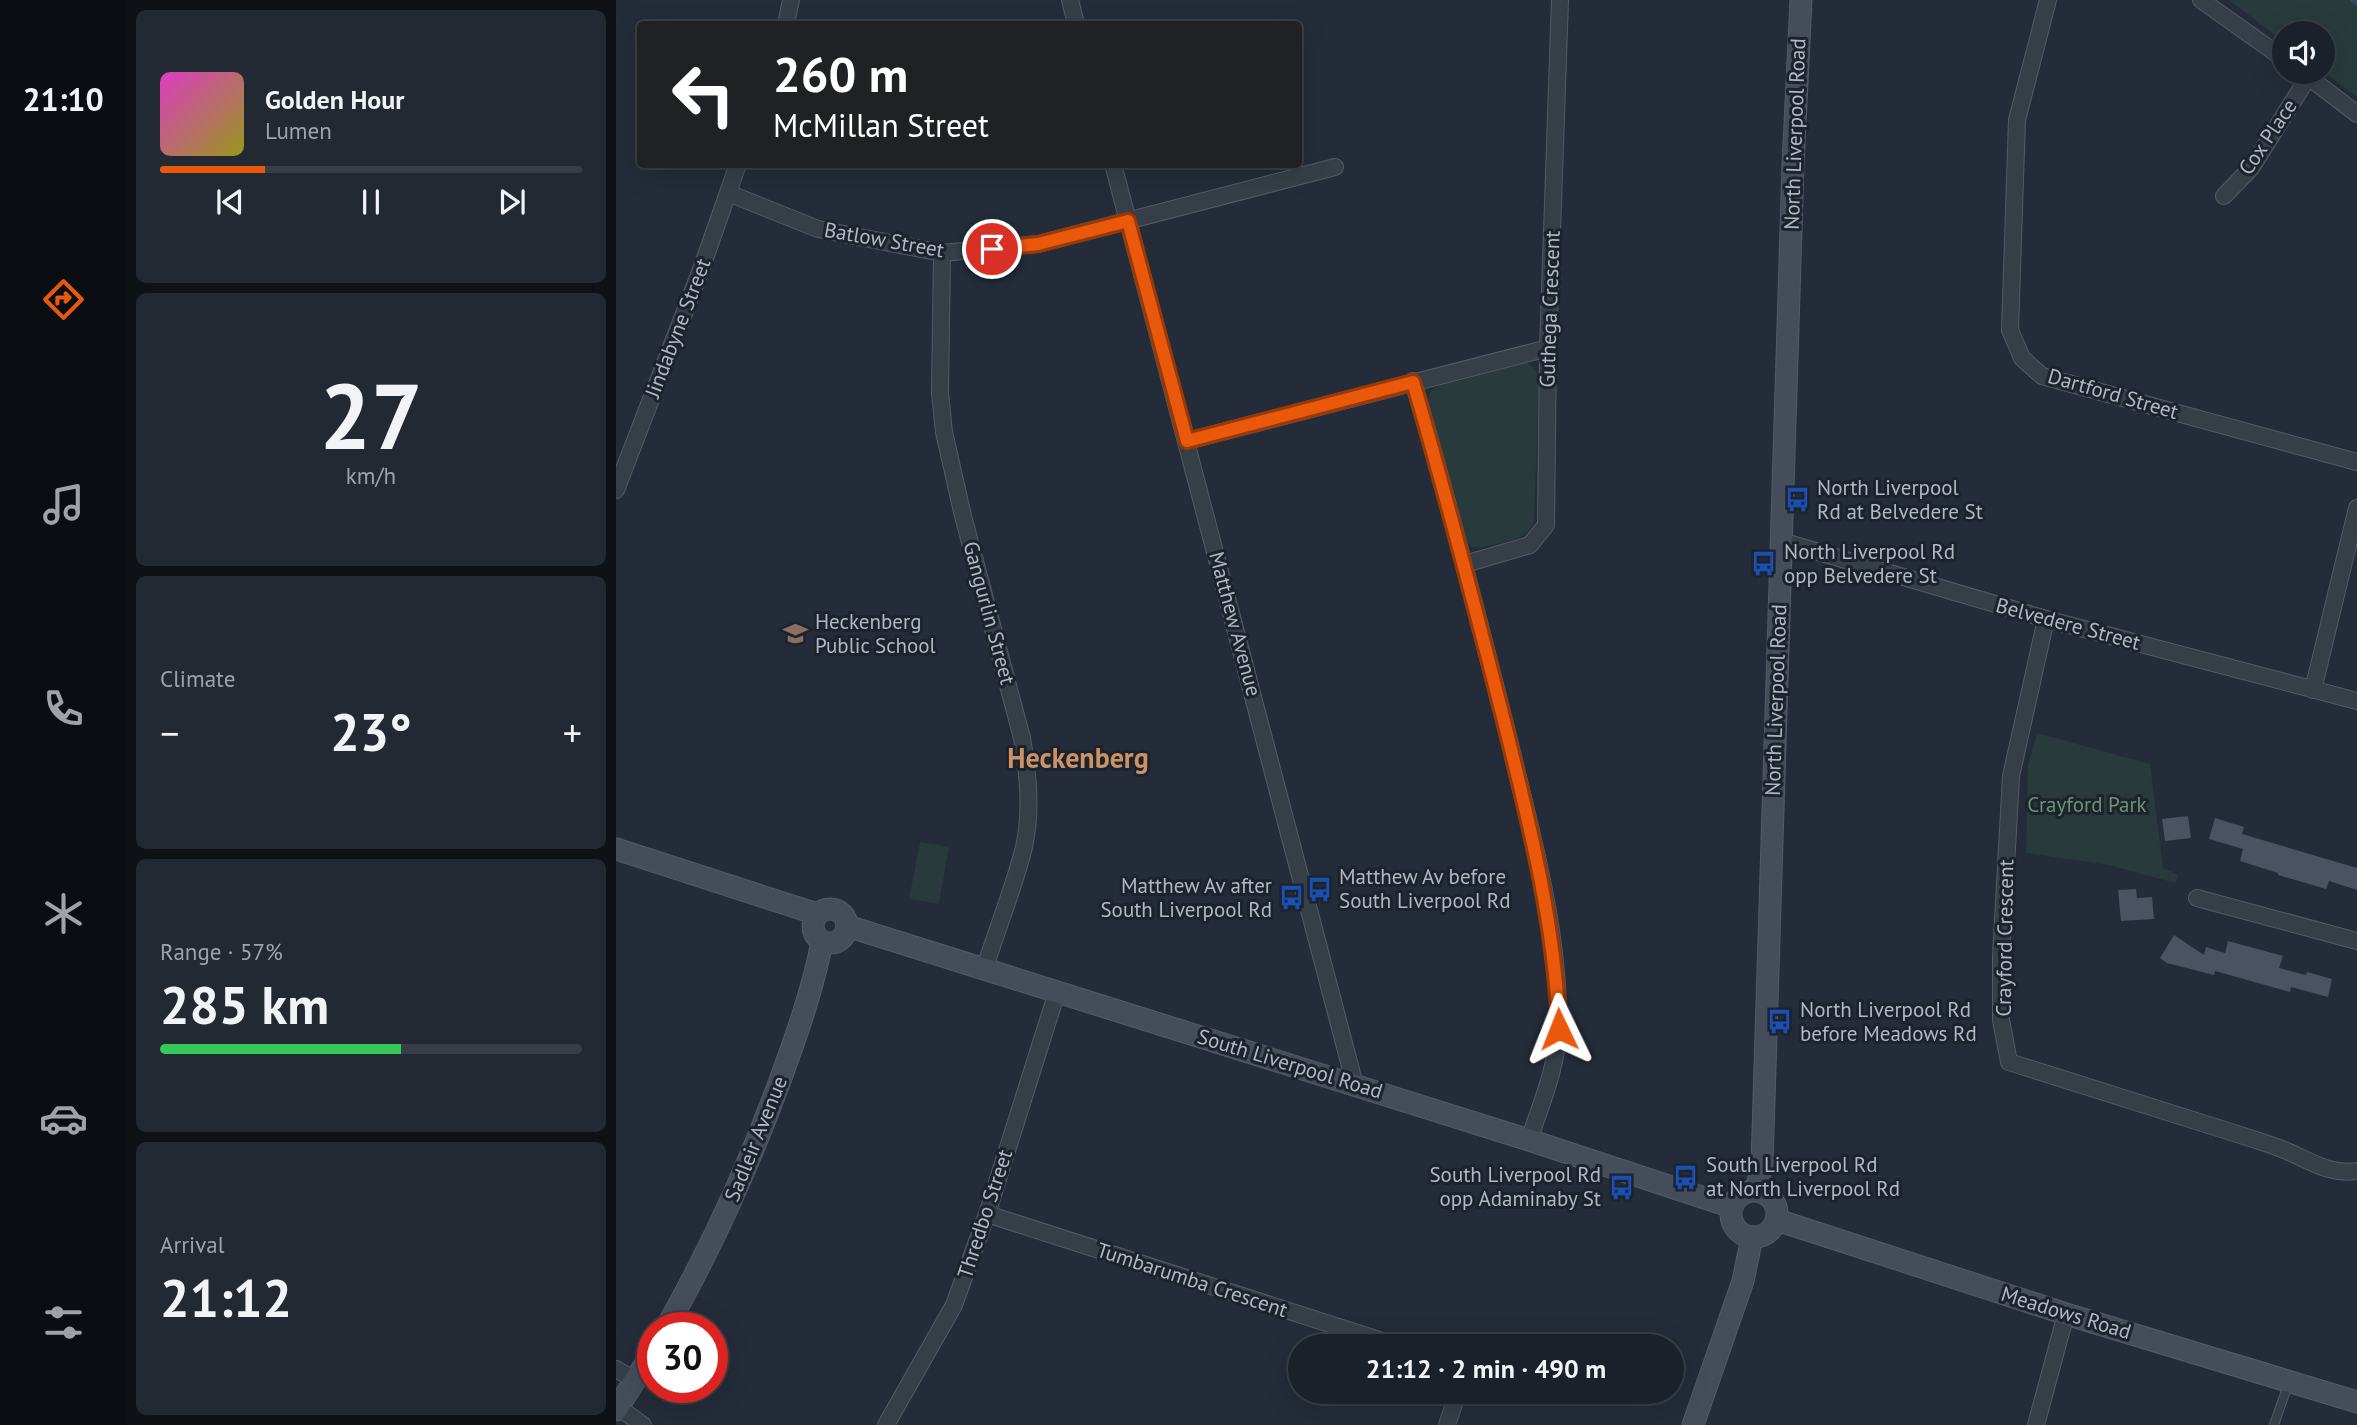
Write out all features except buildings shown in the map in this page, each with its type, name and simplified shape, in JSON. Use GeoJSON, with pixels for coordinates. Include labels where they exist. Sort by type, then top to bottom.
{"type":"FeatureCollection","features":[{"type":"Feature","properties":{"kind":"main road","name":"North Liverpool Road"},"geometry":{"type":"LineString","coordinates":[[1756,1190],[1762,1164],[1801,0]]}},
{"type":"Feature","properties":{"kind":"main road"},"geometry":{"type":"LineString","coordinates":[[616,849],[817,914]]}},
{"type":"Feature","properties":{"kind":"main road"},"geometry":{"type":"LineString","coordinates":[[833,908],[844,915],[846,933],[838,941],[822,942],[812,927],[817,914],[821,910],[833,908]]}},
{"type":"Feature","properties":{"kind":"main road","name":"South Liverpool Road"},"geometry":{"type":"LineString","coordinates":[[847,926],[1356,1085],[1732,1207]]}},
{"type":"Feature","properties":{"kind":"main road","name":"Sadleir Avenue"},"geometry":{"type":"LineString","coordinates":[[674,1312],[718,1230],[769,1111],[815,978],[822,942]]}},
{"type":"Feature","properties":{"kind":"main road"},"geometry":{"type":"LineString","coordinates":[[1756,1190],[1769,1195],[1774,1201],[1777,1220],[1768,1233],[1752,1237],[1742,1234],[1736,1228],[1732,1221],[1732,1207],[1741,1194],[1756,1190]]}},
{"type":"Feature","properties":{"kind":"main road","name":"Meadows Road"},"geometry":{"type":"LineString","coordinates":[[1777,1220],[2066,1314],[2357,1402]]}},
{"type":"Feature","properties":{"kind":"main road"},"geometry":{"type":"LineString","coordinates":[[1693,1425],[1743,1281],[1752,1237]]}},
{"type":"Feature","properties":{"kind":"main road"},"geometry":{"type":"LineString","coordinates":[[617,1408],[636,1381]]}},
{"type":"Feature","properties":{"kind":"street"},"geometry":{"type":"LineString","coordinates":[[787,21],[791,0]]}},
{"type":"Feature","properties":{"kind":"street"},"geometry":{"type":"LineString","coordinates":[[1070,0],[1075,21]]}},
{"type":"Feature","properties":{"kind":"street","name":"Guthega Crescent"},"geometry":{"type":"LineString","coordinates":[[1465,564],[1530,545],[1546,525],[1548,348],[1560,0]]}},
{"type":"Feature","properties":{"kind":"street","name":"Dartford Street"},"geometry":{"type":"LineString","coordinates":[[2048,0],[2017,120],[2010,330],[2022,358],[2042,376],[2357,462]]}},
{"type":"Feature","properties":{"kind":"street"},"geometry":{"type":"LineString","coordinates":[[2201,0],[2272,50]]}},
{"type":"Feature","properties":{"kind":"street","name":"Cox Place"},"geometry":{"type":"LineString","coordinates":[[2224,196],[2250,168],[2299,84]]}},
{"type":"Feature","properties":{"kind":"street"},"geometry":{"type":"LineString","coordinates":[[2318,84],[2357,114]]}},
{"type":"Feature","properties":{"kind":"street","name":"Batlow Street"},"geometry":{"type":"LineString","coordinates":[[728,193],[818,229],[942,253],[1038,244],[1335,167]]}},
{"type":"Feature","properties":{"kind":"street","name":"Jindabyne Street"},"geometry":{"type":"LineString","coordinates":[[616,490],[702,267],[737,168]]}},
{"type":"Feature","properties":{"kind":"street","name":"Matthew Avenue"},"geometry":{"type":"LineString","coordinates":[[1114,168],[1356,1085]]}},
{"type":"Feature","properties":{"kind":"street","name":"Gangurlin Street"},"geometry":{"type":"LineString","coordinates":[[942,253],[940,393],[944,432],[963,516],[1022,738],[1028,773],[1029,807],[1024,847],[985,968]]}},
{"type":"Feature","properties":{"kind":"street"},"geometry":{"type":"LineString","coordinates":[[1187,441],[1548,348]]}},
{"type":"Feature","properties":{"kind":"street"},"geometry":{"type":"LineString","coordinates":[[1413,382],[1465,564],[1538,858],[1556,984],[1559,1029],[1555,1057],[1529,1140]]}},
{"type":"Feature","properties":{"kind":"street"},"geometry":{"type":"LineString","coordinates":[[2313,690],[2357,508]]}},
{"type":"Feature","properties":{"kind":"street","name":"Belvedere Street"},"geometry":{"type":"LineString","coordinates":[[1781,541],[2046,619],[2357,701]]}},
{"type":"Feature","properties":{"kind":"street","name":"Crayford Crescent"},"geometry":{"type":"LineString","coordinates":[[2046,619],[2011,776],[2001,956],[2001,1020],[2009,1062],[2253,1139],[2288,1151],[2323,1168],[2338,1172],[2357,1171]]}},
{"type":"Feature","properties":{"kind":"street"},"geometry":{"type":"LineString","coordinates":[[2197,898],[2357,941]]}},
{"type":"Feature","properties":{"kind":"street","name":"Thredbo Street"},"geometry":{"type":"LineString","coordinates":[[886,1425],[954,1305],[987,1214],[1057,992]]}},
{"type":"Feature","properties":{"kind":"street","name":"Tumbarumba Crescent"},"geometry":{"type":"LineString","coordinates":[[987,1214],[1361,1334]]}},
{"type":"Feature","properties":{"kind":"street"},"geometry":{"type":"LineString","coordinates":[[2036,1425],[2066,1314]]}},
{"type":"Feature","properties":{"kind":"street"},"geometry":{"type":"LineString","coordinates":[[616,1369],[636,1381]]}},
{"type":"Feature","properties":{"kind":"street"},"geometry":{"type":"LineString","coordinates":[[1447,1425],[1454,1404]]}},
{"type":"Feature","properties":{"kind":"street"},"geometry":{"type":"LineString","coordinates":[[617,1408],[643,1425]]}},
{"type":"Feature","properties":{"kind":"lane"},"geometry":{"type":"LineString","coordinates":[[2274,1425],[2289,1382]]}},
{"type":"Feature","properties":{"kind":"green space"},"geometry":{"type":"Polygon","coordinates":[[[2229,0],[2357,0],[2357,97],[2335,81],[2335,21],[2272,21],[2272,33],[2229,0]]]}},
{"type":"Feature","properties":{"kind":"green space"},"geometry":{"type":"Polygon","coordinates":[[[1521,362],[1534,368],[1539,382],[1534,522],[1525,534],[1518,538],[1479,548],[1472,547],[1463,537],[1427,403],[1430,392],[1441,383],[1521,362]]]}},
{"type":"Feature","properties":{"kind":"green space","name":"Crayford Park"},"geometry":{"type":"Polygon","coordinates":[[[2037,733],[2150,764],[2163,868],[2179,875],[2175,883],[2109,865],[2026,853],[2028,766],[2037,733]]]}},
{"type":"Feature","properties":{"kind":"green space"},"geometry":{"type":"Polygon","coordinates":[[[920,842],[949,847],[939,904],[909,899],[920,842]]]}},
{"type":"Feature","properties":{"kind":"waterway"},"geometry":{"type":"LineString","coordinates":[[2353,0],[2357,3]]}},
{"type":"Feature","properties":{"kind":"place","name":"North Liverpool Rd at Belvedere St"},"geometry":{"type":"Point","coordinates":[1797,500]}},
{"type":"Feature","properties":{"kind":"place","name":"North Liverpool Rd opp Belvedere St"},"geometry":{"type":"Point","coordinates":[1764,564]}},
{"type":"Feature","properties":{"kind":"place","name":"Heckenberg Public School"},"geometry":{"type":"Point","coordinates":[795,634]}},
{"type":"Feature","properties":{"kind":"place","name":"Matthew Av before South Liverpool Rd"},"geometry":{"type":"Point","coordinates":[1319,889]}},
{"type":"Feature","properties":{"kind":"place","name":"Matthew Av after South Liverpool Rd"},"geometry":{"type":"Point","coordinates":[1292,898]}},
{"type":"Feature","properties":{"kind":"place","name":"North Liverpool Rd before Meadows Rd"},"geometry":{"type":"Point","coordinates":[1780,1022]}},
{"type":"Feature","properties":{"kind":"place","name":"South Liverpool Rd at North Liverpool Rd"},"geometry":{"type":"Point","coordinates":[1686,1177]}},
{"type":"Feature","properties":{"kind":"place","name":"South Liverpool Rd opp Adaminaby St"},"geometry":{"type":"Point","coordinates":[1621,1187]}},
{"type":"Feature","properties":{"kind":"district","name":"Heckenberg"},"geometry":{"type":"Point","coordinates":[1078,758]}},
{"type":"Feature","properties":{"kind":"route"},"geometry":{"type":"LineString","coordinates":[[992,249],[1038,244],[1128,221],[1187,441],[1413,382],[1465,564],[1538,858],[1558,995],[1559,1029]]}}]}
